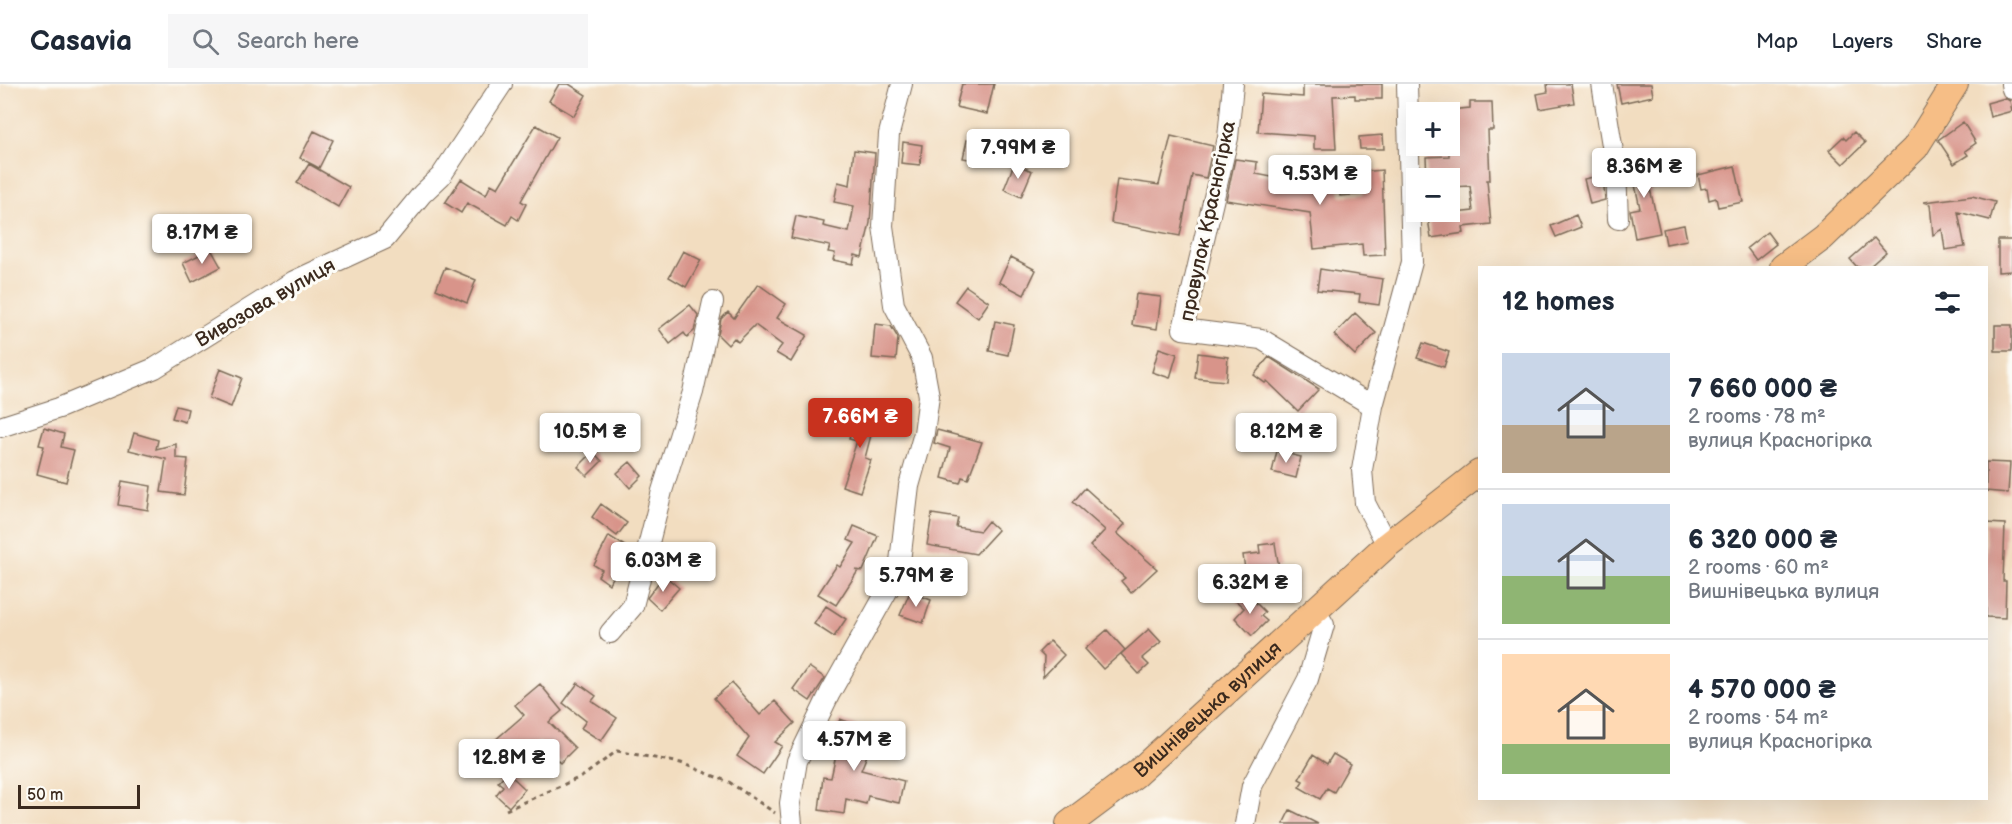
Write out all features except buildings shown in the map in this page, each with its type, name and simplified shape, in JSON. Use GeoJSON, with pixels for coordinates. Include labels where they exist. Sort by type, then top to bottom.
{"type":"FeatureCollection","features":[{"type":"Feature","properties":{"kind":"main road"},"geometry":{"type":"LineString","coordinates":[[1784,266],[1823,237],[1915,148],[1955,84]]}},
{"type":"Feature","properties":{"kind":"main road","name":"Вишнівецька вулиця"},"geometry":{"type":"LineString","coordinates":[[1068,824],[1136,774],[1387,545],[1478,474]]}},
{"type":"Feature","properties":{"kind":"street","name":"Вивозова вулиця"},"geometry":{"type":"LineString","coordinates":[[0,427],[59,408],[155,368],[294,281],[385,239],[422,194],[441,176],[502,84]]}},
{"type":"Feature","properties":{"kind":"street"},"geometry":{"type":"LineString","coordinates":[[787,821],[797,760],[830,693],[899,570],[909,486],[924,434],[929,396],[922,358],[894,305],[883,226],[889,134],[902,84]]}},
{"type":"Feature","properties":{"kind":"street","name":"провулок Красногірка"},"geometry":{"type":"LineString","coordinates":[[1233,84],[1228,138],[1183,329],[1261,339],[1373,406]]}},
{"type":"Feature","properties":{"kind":"street"},"geometry":{"type":"LineString","coordinates":[[1387,545],[1365,503],[1362,470],[1373,406],[1412,262],[1407,84]]}},
{"type":"Feature","properties":{"kind":"street"},"geometry":{"type":"LineString","coordinates":[[1602,84],[1616,170],[1618,219]]}},
{"type":"Feature","properties":{"kind":"street"},"geometry":{"type":"LineString","coordinates":[[2011,84],[2012,89]]}},
{"type":"Feature","properties":{"kind":"street"},"geometry":{"type":"LineString","coordinates":[[610,633],[633,606],[662,491],[693,392],[713,302]]}},
{"type":"Feature","properties":{"kind":"street"},"geometry":{"type":"LineString","coordinates":[[1245,824],[1252,786],[1308,679],[1324,625],[1315,610]]}},
{"type":"Feature","properties":{"kind":"path"},"geometry":{"type":"LineString","coordinates":[[506,810],[584,776],[617,751],[681,763],[729,782],[787,821]]}}]}
